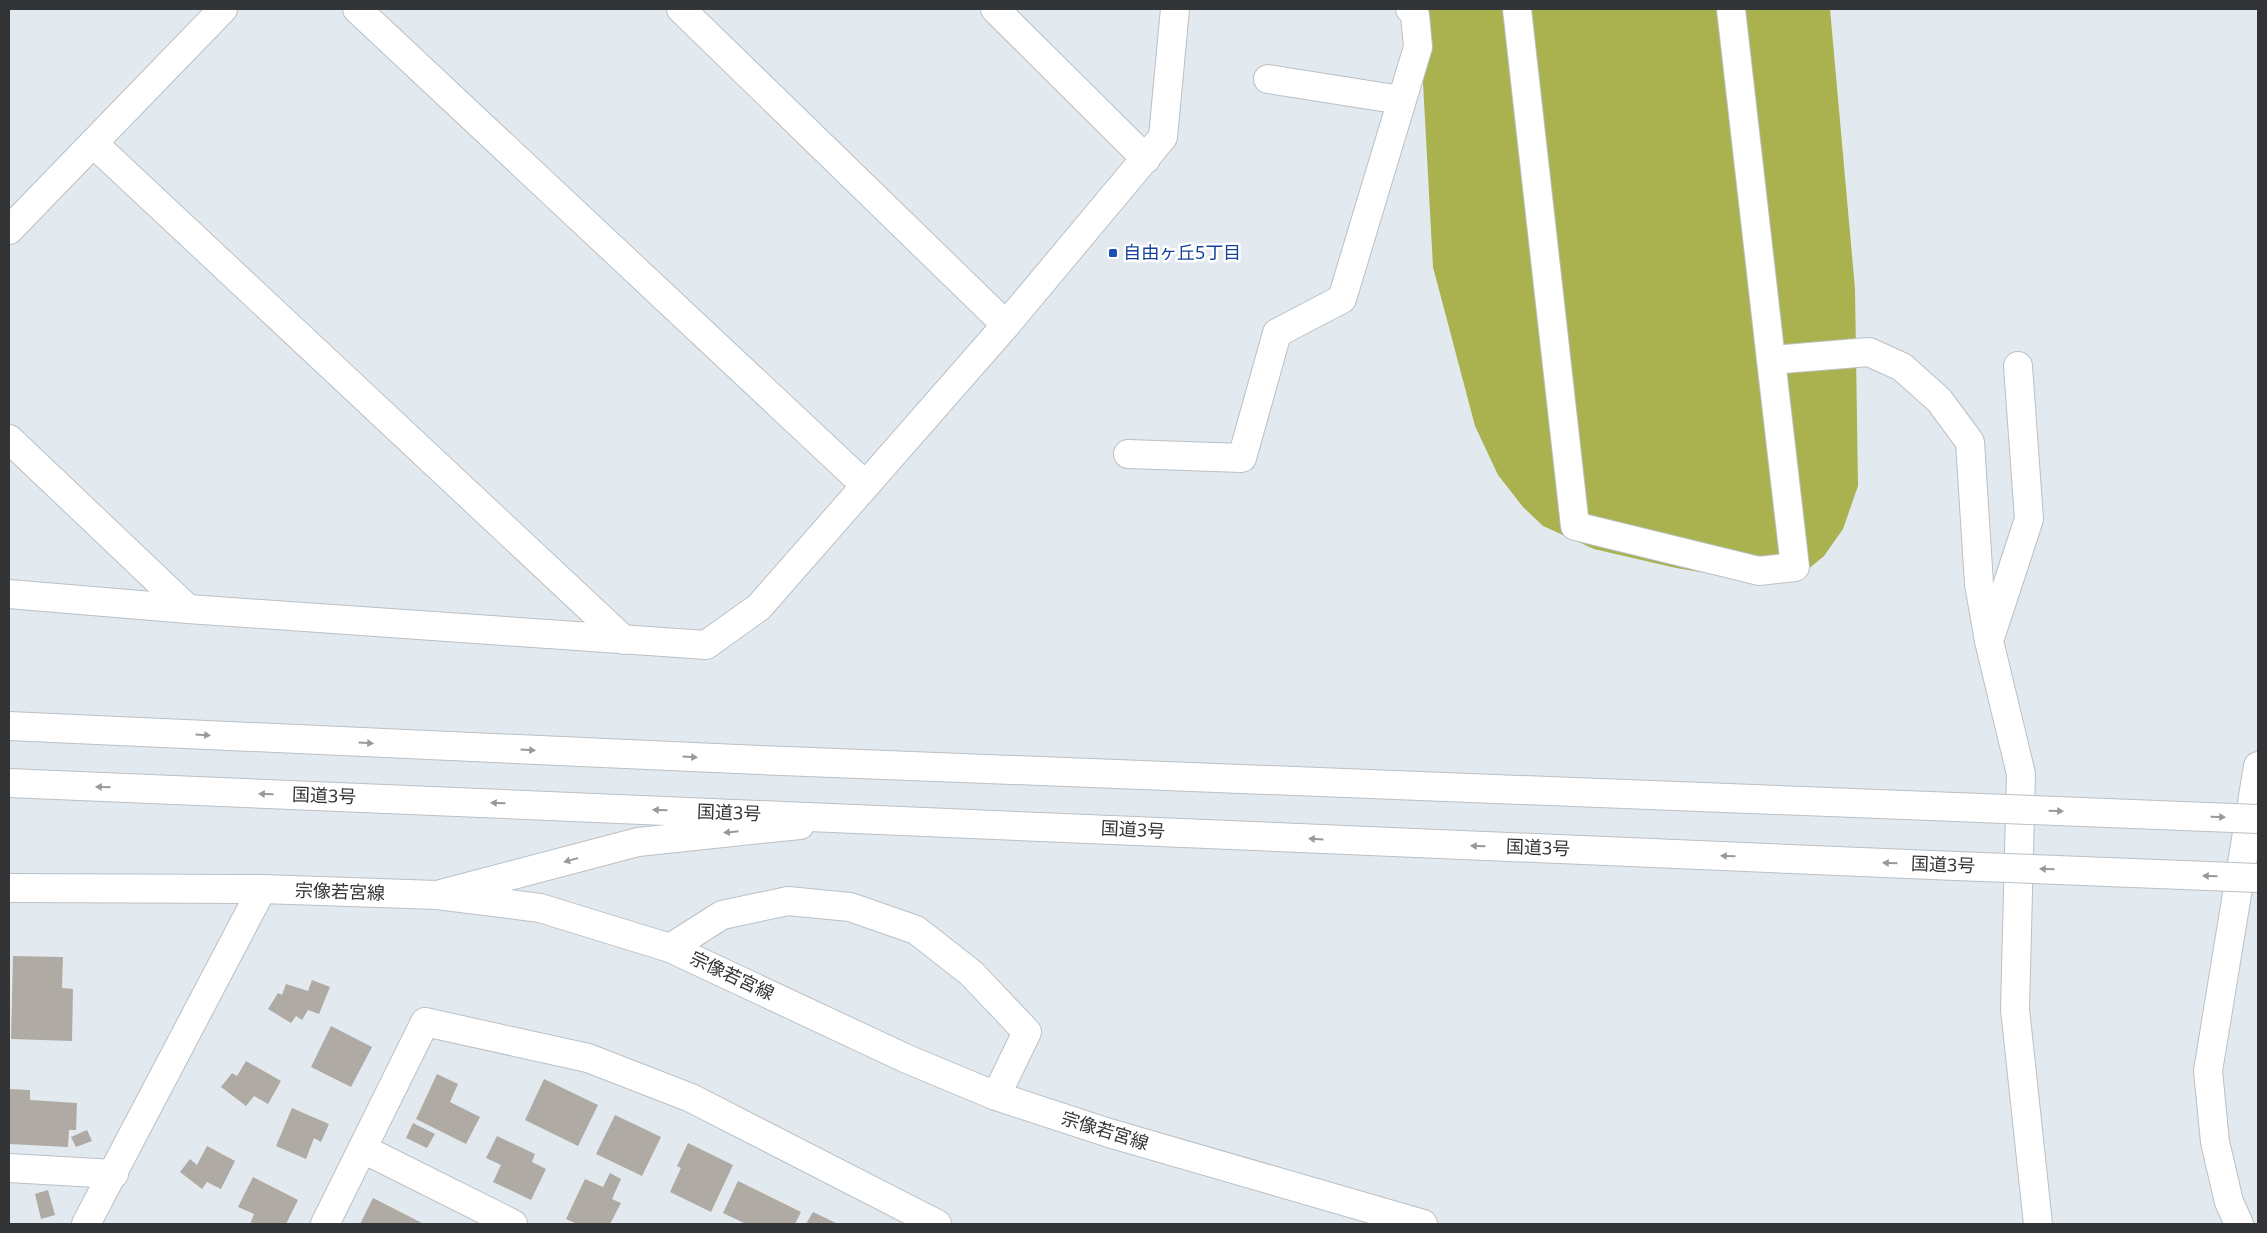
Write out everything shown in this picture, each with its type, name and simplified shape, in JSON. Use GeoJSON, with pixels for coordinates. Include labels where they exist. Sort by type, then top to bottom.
{"type":"FeatureCollection","features":[{"type":"Feature","properties":{"kind":"main road"},"geometry":{"type":"LineString","coordinates":[[9,230],[223,9]]}},
{"type":"Feature","properties":{"kind":"main road"},"geometry":{"type":"LineString","coordinates":[[357,9],[865,485]]}},
{"type":"Feature","properties":{"kind":"main road"},"geometry":{"type":"LineString","coordinates":[[681,9],[1006,325]]}},
{"type":"Feature","properties":{"kind":"main road"},"geometry":{"type":"LineString","coordinates":[[995,9],[1146,159]]}},
{"type":"Feature","properties":{"kind":"main road"},"geometry":{"type":"LineString","coordinates":[[9,594],[188,609],[706,645],[760,607],[1006,325],[1163,137],[1175,9]]}},
{"type":"Feature","properties":{"kind":"main road"},"geometry":{"type":"LineString","coordinates":[[1128,454],[1242,458],[1277,333],[1342,300],[1418,47],[1415,16],[1410,9]]}},
{"type":"Feature","properties":{"kind":"main road"},"geometry":{"type":"LineString","coordinates":[[1517,9],[1574,526],[1760,571],[1795,567],[1731,9]]}},
{"type":"Feature","properties":{"kind":"main road"},"geometry":{"type":"LineString","coordinates":[[1268,79],[1401,100]]}},
{"type":"Feature","properties":{"kind":"main road"},"geometry":{"type":"LineString","coordinates":[[93,143],[624,640]]}},
{"type":"Feature","properties":{"kind":"main road"},"geometry":{"type":"LineString","coordinates":[[1771,360],[1869,352],[1902,367],[1939,400],[1970,442],[1980,584],[1989,641],[2020,774],[2015,1009],[2038,1224]]}},
{"type":"Feature","properties":{"kind":"main road"},"geometry":{"type":"LineString","coordinates":[[1989,641],[2029,519],[2018,366]]}},
{"type":"Feature","properties":{"kind":"main road"},"geometry":{"type":"LineString","coordinates":[[9,439],[188,609]]}},
{"type":"Feature","properties":{"kind":"main road"},"geometry":{"type":"LineString","coordinates":[[9,710],[155,733]]}},
{"type":"Feature","properties":{"kind":"main road"},"geometry":{"type":"LineString","coordinates":[[9,726],[769,761],[2258,819]]}},
{"type":"Feature","properties":{"kind":"main road"},"geometry":{"type":"LineString","coordinates":[[2239,1224],[2229,1202],[2214,1142],[2208,1071],[2258,769]]}},
{"type":"Feature","properties":{"kind":"main road","name":"国道3号"},"geometry":{"type":"LineString","coordinates":[[9,783],[2258,878]]}},
{"type":"Feature","properties":{"kind":"main road"},"geometry":{"type":"LineString","coordinates":[[437,895],[638,842],[866,818]]}},
{"type":"Feature","properties":{"kind":"main road","name":"宗像若宮線"},"geometry":{"type":"LineString","coordinates":[[9,888],[262,889],[437,895],[540,908],[670,948],[907,1059],[996,1096],[1109,1133],[1416,1223]]}},
{"type":"Feature","properties":{"kind":"main road"},"geometry":{"type":"LineString","coordinates":[[86,1224],[114,1174],[262,889]]}},
{"type":"Feature","properties":{"kind":"main road"},"geometry":{"type":"LineString","coordinates":[[670,948],[722,915],[788,901],[850,907],[916,930],[971,974],[1027,1032],[996,1096]]}},
{"type":"Feature","properties":{"kind":"main road"},"geometry":{"type":"LineString","coordinates":[[325,1224],[425,1022],[588,1058],[682,1094],[904,1217],[937,1224]]}},
{"type":"Feature","properties":{"kind":"main road"},"geometry":{"type":"LineString","coordinates":[[363,1149],[513,1224]]}},
{"type":"Feature","properties":{"kind":"main road"},"geometry":{"type":"LineString","coordinates":[[9,1168],[114,1174]]}},
{"type":"Feature","properties":{"kind":"green space"},"geometry":{"type":"Polygon","coordinates":[[[1419,9],[1830,9],[1855,289],[1858,486],[1843,529],[1824,556],[1795,580],[1761,582],[1676,568],[1594,549],[1543,526],[1523,507],[1498,475],[1475,426],[1433,267],[1419,9]]]}},
{"type":"Feature","properties":{"kind":"building"},"geometry":{"type":"Polygon","coordinates":[[[13,956],[63,957],[62,988],[73,989],[72,1041],[11,1039],[13,956]]]}},
{"type":"Feature","properties":{"kind":"building"},"geometry":{"type":"Polygon","coordinates":[[[312,980],[330,987],[319,1014],[308,1010],[302,1020],[296,1016],[291,1023],[268,1009],[278,993],[282,995],[286,984],[308,991],[312,980]]]}},
{"type":"Feature","properties":{"kind":"building"},"geometry":{"type":"Polygon","coordinates":[[[331,1026],[372,1047],[351,1087],[311,1067],[331,1026]]]}},
{"type":"Feature","properties":{"kind":"building"},"geometry":{"type":"Polygon","coordinates":[[[246,1061],[281,1081],[268,1104],[254,1096],[246,1106],[221,1087],[232,1073],[237,1076],[246,1061]]]}},
{"type":"Feature","properties":{"kind":"building"},"geometry":{"type":"Polygon","coordinates":[[[437,1074],[458,1084],[450,1102],[480,1117],[466,1144],[416,1119],[437,1074]]]}},
{"type":"Feature","properties":{"kind":"building"},"geometry":{"type":"Polygon","coordinates":[[[544,1079],[598,1105],[578,1146],[525,1120],[544,1079]]]}},
{"type":"Feature","properties":{"kind":"building"},"geometry":{"type":"Polygon","coordinates":[[[9,1089],[30,1090],[30,1100],[77,1103],[76,1130],[69,1130],[68,1147],[9,1144],[9,1089]]]}},
{"type":"Feature","properties":{"kind":"building"},"geometry":{"type":"Polygon","coordinates":[[[292,1108],[329,1124],[321,1142],[314,1138],[306,1159],[276,1146],[292,1108]]]}},
{"type":"Feature","properties":{"kind":"building"},"geometry":{"type":"Polygon","coordinates":[[[615,1115],[661,1137],[642,1176],[596,1154],[615,1115]]]}},
{"type":"Feature","properties":{"kind":"building"},"geometry":{"type":"Polygon","coordinates":[[[413,1123],[435,1134],[427,1148],[406,1138],[413,1123]]]}},
{"type":"Feature","properties":{"kind":"building"},"geometry":{"type":"Polygon","coordinates":[[[87,1130],[92,1141],[76,1147],[71,1137],[87,1130]]]}},
{"type":"Feature","properties":{"kind":"building"},"geometry":{"type":"Polygon","coordinates":[[[497,1136],[535,1154],[532,1162],[546,1169],[531,1200],[493,1182],[501,1165],[486,1158],[497,1136]]]}},
{"type":"Feature","properties":{"kind":"building"},"geometry":{"type":"Polygon","coordinates":[[[688,1143],[733,1165],[711,1212],[670,1192],[681,1168],[677,1166],[688,1143]]]}},
{"type":"Feature","properties":{"kind":"building"},"geometry":{"type":"Polygon","coordinates":[[[207,1146],[235,1161],[221,1189],[207,1182],[202,1189],[180,1172],[190,1159],[197,1165],[207,1146]]]}},
{"type":"Feature","properties":{"kind":"building"},"geometry":{"type":"Polygon","coordinates":[[[610,1173],[621,1179],[612,1199],[621,1203],[610,1224],[577,1224],[566,1219],[585,1179],[603,1187],[610,1173]]]}},
{"type":"Feature","properties":{"kind":"building"},"geometry":{"type":"Polygon","coordinates":[[[253,1177],[298,1200],[286,1224],[250,1224],[254,1214],[238,1207],[253,1177]]]}},
{"type":"Feature","properties":{"kind":"building"},"geometry":{"type":"Polygon","coordinates":[[[738,1181],[801,1212],[795,1224],[746,1224],[723,1213],[738,1181]]]}},
{"type":"Feature","properties":{"kind":"building"},"geometry":{"type":"Polygon","coordinates":[[[48,1190],[55,1215],[41,1219],[35,1194],[48,1190]]]}},
{"type":"Feature","properties":{"kind":"building"},"geometry":{"type":"Polygon","coordinates":[[[373,1198],[424,1224],[360,1224],[373,1198]]]}},
{"type":"Feature","properties":{"kind":"building"},"geometry":{"type":"Polygon","coordinates":[[[813,1212],[838,1224],[806,1224],[813,1212]]]}},
{"type":"Feature","properties":{"kind":"place","name":"自由ヶ丘5丁目"},"geometry":{"type":"Point","coordinates":[1113,253]}}]}
